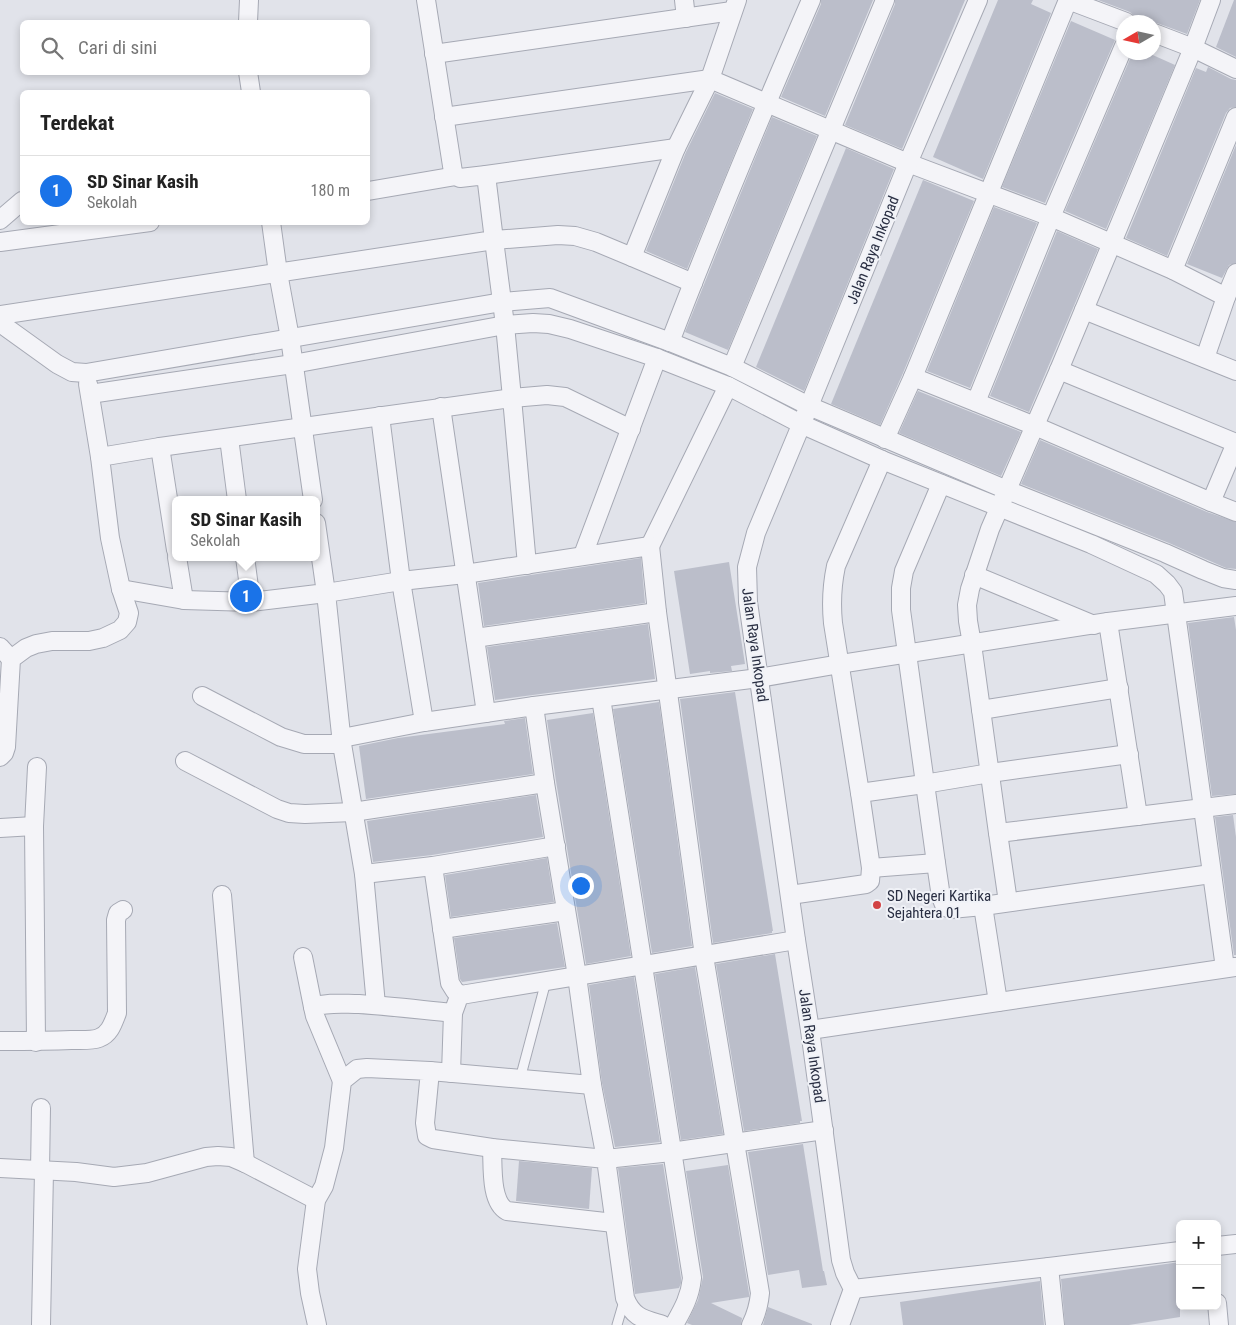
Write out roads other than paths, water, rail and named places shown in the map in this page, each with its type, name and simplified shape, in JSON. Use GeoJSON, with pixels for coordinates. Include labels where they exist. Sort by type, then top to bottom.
{"type":"FeatureCollection","features":[{"type":"Feature","properties":{"kind":"street"},"geometry":{"type":"LineString","coordinates":[[248,20],[249,0]]}},
{"type":"Feature","properties":{"kind":"street"},"geometry":{"type":"LineString","coordinates":[[426,0],[453,172],[456,176]]}},
{"type":"Feature","properties":{"kind":"street"},"geometry":{"type":"LineString","coordinates":[[684,0],[686,18]]}},
{"type":"Feature","properties":{"kind":"street"},"geometry":{"type":"LineString","coordinates":[[670,342],[811,0]]}},
{"type":"Feature","properties":{"kind":"street"},"geometry":{"type":"LineString","coordinates":[[732,367],[885,0]]}},
{"type":"Feature","properties":{"kind":"street","name":"Jalan Raya Inkopad"},"geometry":{"type":"LineString","coordinates":[[852,1289],[841,1260],[748,602],[746,567],[756,533],[908,163],[978,0]]}},
{"type":"Feature","properties":{"kind":"street"},"geometry":{"type":"LineString","coordinates":[[885,439],[913,377],[1068,0],[1116,18]]}},
{"type":"Feature","properties":{"kind":"street"},"geometry":{"type":"LineString","coordinates":[[1008,902],[968,621],[967,605],[970,590],[990,529],[1059,370],[1193,48],[1211,0]]}},
{"type":"Feature","properties":{"kind":"street"},"geometry":{"type":"LineString","coordinates":[[434,54],[686,18],[734,5]]}},
{"type":"Feature","properties":{"kind":"street"},"geometry":{"type":"LineString","coordinates":[[632,257],[676,148],[710,79],[734,5]]}},
{"type":"Feature","properties":{"kind":"street"},"geometry":{"type":"LineString","coordinates":[[1161,36],[1193,48],[1236,69]]}},
{"type":"Feature","properties":{"kind":"street"},"geometry":{"type":"LineString","coordinates":[[976,402],[1050,217],[1118,60]]}},
{"type":"Feature","properties":{"kind":"street"},"geometry":{"type":"LineString","coordinates":[[248,75],[251,90]]}},
{"type":"Feature","properties":{"kind":"street"},"geometry":{"type":"LineString","coordinates":[[444,117],[710,79],[908,163],[989,193],[1112,243],[1173,270],[1226,297]]}},
{"type":"Feature","properties":{"kind":"street"},"geometry":{"type":"LineString","coordinates":[[1173,270],[1236,117]]}},
{"type":"Feature","properties":{"kind":"street"},"geometry":{"type":"LineString","coordinates":[[370,191],[456,176],[460,178],[486,175],[676,148]]}},
{"type":"Feature","properties":{"kind":"street"},"geometry":{"type":"LineString","coordinates":[[486,175],[505,325],[527,565]]}},
{"type":"Feature","properties":{"kind":"street"},"geometry":{"type":"LineString","coordinates":[[0,220],[20,203]]}},
{"type":"Feature","properties":{"kind":"street"},"geometry":{"type":"LineString","coordinates":[[0,242],[128,225]]}},
{"type":"Feature","properties":{"kind":"street"},"geometry":{"type":"LineString","coordinates":[[271,225],[312,496]]}},
{"type":"Feature","properties":{"kind":"street"},"geometry":{"type":"LineString","coordinates":[[0,315],[494,240],[558,235],[575,236],[596,242],[693,283]]}},
{"type":"Feature","properties":{"kind":"street"},"geometry":{"type":"LineString","coordinates":[[1205,358],[1236,273]]}},
{"type":"Feature","properties":{"kind":"street"},"geometry":{"type":"LineString","coordinates":[[0,323],[57,364],[72,372],[86,373],[502,302],[550,298],[732,367],[809,406],[885,439],[1203,570],[1223,578],[1236,580]]}},
{"type":"Feature","properties":{"kind":"street"},"geometry":{"type":"LineString","coordinates":[[1084,310],[1236,371]]}},
{"type":"Feature","properties":{"kind":"street"},"geometry":{"type":"LineString","coordinates":[[90,394],[293,364],[505,325],[549,324],[570,329],[657,358],[728,386],[801,424],[882,460],[1091,544],[1156,574],[1167,584],[1172,592],[1211,874],[1230,968],[810,1030]]}},
{"type":"Feature","properties":{"kind":"street"},"geometry":{"type":"LineString","coordinates":[[583,555],[657,358]]}},
{"type":"Feature","properties":{"kind":"street"},"geometry":{"type":"LineString","coordinates":[[1059,370],[1236,443],[1211,502]]}},
{"type":"Feature","properties":{"kind":"street"},"geometry":{"type":"LineString","coordinates":[[0,757],[6,747],[5,653],[52,641],[89,641],[103,638],[120,630],[128,622],[129,613],[121,589],[110,538],[100,457],[86,373]]}},
{"type":"Feature","properties":{"kind":"street"},"geometry":{"type":"LineString","coordinates":[[913,377],[1236,512]]}},
{"type":"Feature","properties":{"kind":"street"},"geometry":{"type":"LineString","coordinates":[[728,386],[650,546],[657,612],[704,956],[760,1293],[758,1308],[751,1325]]}},
{"type":"Feature","properties":{"kind":"street"},"geometry":{"type":"LineString","coordinates":[[100,457],[529,395],[565,397],[631,429]]}},
{"type":"Feature","properties":{"kind":"street"},"geometry":{"type":"LineString","coordinates":[[441,407],[464,574],[486,713]]}},
{"type":"Feature","properties":{"kind":"street"},"geometry":{"type":"LineString","coordinates":[[380,416],[400,581],[424,722]]}},
{"type":"Feature","properties":{"kind":"street"},"geometry":{"type":"LineString","coordinates":[[229,438],[236,496]]}},
{"type":"Feature","properties":{"kind":"street"},"geometry":{"type":"LineString","coordinates":[[160,447],[172,524]]}},
{"type":"Feature","properties":{"kind":"street"},"geometry":{"type":"LineString","coordinates":[[790,895],[866,884],[870,880],[872,868],[831,603],[832,582],[836,566],[882,460]]}},
{"type":"Feature","properties":{"kind":"street"},"geometry":{"type":"LineString","coordinates":[[941,484],[904,571],[901,588],[901,610],[924,784],[941,897],[945,906],[951,909],[983,906],[1211,874]]}},
{"type":"Feature","properties":{"kind":"street"},"geometry":{"type":"LineString","coordinates":[[121,589],[184,600],[251,602],[464,574],[650,546]]}},
{"type":"Feature","properties":{"kind":"street"},"geometry":{"type":"LineString","coordinates":[[320,551],[342,741],[364,874],[376,1005]]}},
{"type":"Feature","properties":{"kind":"street"},"geometry":{"type":"LineString","coordinates":[[178,561],[184,600]]}},
{"type":"Feature","properties":{"kind":"street"},"geometry":{"type":"LineString","coordinates":[[246,561],[251,602]]}},
{"type":"Feature","properties":{"kind":"street"},"geometry":{"type":"LineString","coordinates":[[974,575],[1102,624]]}},
{"type":"Feature","properties":{"kind":"street"},"geometry":{"type":"LineString","coordinates":[[202,696],[281,737],[304,744],[342,741],[424,722],[534,706],[759,678],[907,653],[1236,606]]}},
{"type":"Feature","properties":{"kind":"street"},"geometry":{"type":"LineString","coordinates":[[475,638],[657,612]]}},
{"type":"Feature","properties":{"kind":"street"},"geometry":{"type":"LineString","coordinates":[[1102,624],[1119,688],[1138,816]]}},
{"type":"Feature","properties":{"kind":"street"},"geometry":{"type":"LineString","coordinates":[[981,710],[1119,688]]}},
{"type":"Feature","properties":{"kind":"street"},"geometry":{"type":"LineString","coordinates":[[601,698],[692,1278],[686,1305],[674,1325]]}},
{"type":"Feature","properties":{"kind":"street"},"geometry":{"type":"LineString","coordinates":[[534,706],[577,976],[592,1085],[606,1159],[625,1298],[629,1308],[638,1316],[663,1325]]}},
{"type":"Feature","properties":{"kind":"street"},"geometry":{"type":"LineString","coordinates":[[860,793],[1129,754]]}},
{"type":"Feature","properties":{"kind":"street"},"geometry":{"type":"LineString","coordinates":[[185,761],[264,803],[289,813],[305,814],[353,812],[546,783]]}},
{"type":"Feature","properties":{"kind":"street"},"geometry":{"type":"LineString","coordinates":[[36,1042],[34,826],[37,767]]}},
{"type":"Feature","properties":{"kind":"street"},"geometry":{"type":"LineString","coordinates":[[998,833],[1236,804]]}},
{"type":"Feature","properties":{"kind":"street"},"geometry":{"type":"LineString","coordinates":[[0,828],[34,826]]}},
{"type":"Feature","properties":{"kind":"street"},"geometry":{"type":"LineString","coordinates":[[364,874],[433,866],[556,846]]}},
{"type":"Feature","properties":{"kind":"street"},"geometry":{"type":"LineString","coordinates":[[872,868],[936,863]]}},
{"type":"Feature","properties":{"kind":"street"},"geometry":{"type":"LineString","coordinates":[[433,866],[450,983],[455,991],[461,995],[796,940]]}},
{"type":"Feature","properties":{"kind":"street"},"geometry":{"type":"LineString","coordinates":[[222,895],[245,1163]]}},
{"type":"Feature","properties":{"kind":"street"},"geometry":{"type":"LineString","coordinates":[[983,906],[998,1002]]}},
{"type":"Feature","properties":{"kind":"street"},"geometry":{"type":"LineString","coordinates":[[0,1041],[36,1042],[98,1038],[113,1026],[117,1013],[116,920],[118,913],[123,910]]}},
{"type":"Feature","properties":{"kind":"street"},"geometry":{"type":"LineString","coordinates":[[442,929],[566,911]]}},
{"type":"Feature","properties":{"kind":"street"},"geometry":{"type":"LineString","coordinates":[[303,957],[313,1007],[342,1081],[334,1148],[324,1186],[316,1200],[307,1269],[317,1325]]}},
{"type":"Feature","properties":{"kind":"street"},"geometry":{"type":"LineString","coordinates":[[451,1073],[452,1013],[461,995]]}},
{"type":"Feature","properties":{"kind":"street"},"geometry":{"type":"LineString","coordinates":[[313,1007],[333,1003],[376,1005],[452,1013]]}},
{"type":"Feature","properties":{"kind":"street"},"geometry":{"type":"LineString","coordinates":[[342,1081],[357,1069],[367,1068],[592,1085]]}},
{"type":"Feature","properties":{"kind":"street"},"geometry":{"type":"LineString","coordinates":[[430,1072],[425,1122],[427,1136],[433,1139],[492,1148],[606,1159],[735,1144],[824,1130]]}},
{"type":"Feature","properties":{"kind":"street"},"geometry":{"type":"LineString","coordinates":[[41,1108],[41,1325]]}},
{"type":"Feature","properties":{"kind":"street"},"geometry":{"type":"LineString","coordinates":[[492,1148],[495,1190],[501,1208],[507,1211],[614,1223]]}},
{"type":"Feature","properties":{"kind":"street"},"geometry":{"type":"LineString","coordinates":[[0,1168],[96,1174],[114,1177],[147,1174],[206,1157],[231,1157],[316,1200]]}},
{"type":"Feature","properties":{"kind":"street"},"geometry":{"type":"LineString","coordinates":[[1221,1246],[1236,1244]]}},
{"type":"Feature","properties":{"kind":"street"},"geometry":{"type":"LineString","coordinates":[[840,1325],[852,1289],[1176,1251]]}},
{"type":"Feature","properties":{"kind":"street"},"geometry":{"type":"LineString","coordinates":[[1049,1267],[1055,1325]]}},
{"type":"Feature","properties":{"kind":"street"},"geometry":{"type":"LineString","coordinates":[[1218,1310],[1219,1325]]}},
{"type":"Feature","properties":{"kind":"lane"},"geometry":{"type":"LineString","coordinates":[[520,1079],[546,981]]}},
{"type":"Feature","properties":{"kind":"lane"},"geometry":{"type":"LineString","coordinates":[[618,1325],[625,1298]]}},
{"type":"Feature","properties":{"kind":"place","name":"SD Sinar Kasih"},"geometry":{"type":"Point","coordinates":[246,596]}},
{"type":"Feature","properties":{"kind":"place","name":"SD Negeri Kartika Sejahtera 01"},"geometry":{"type":"Point","coordinates":[877,905]}}]}
